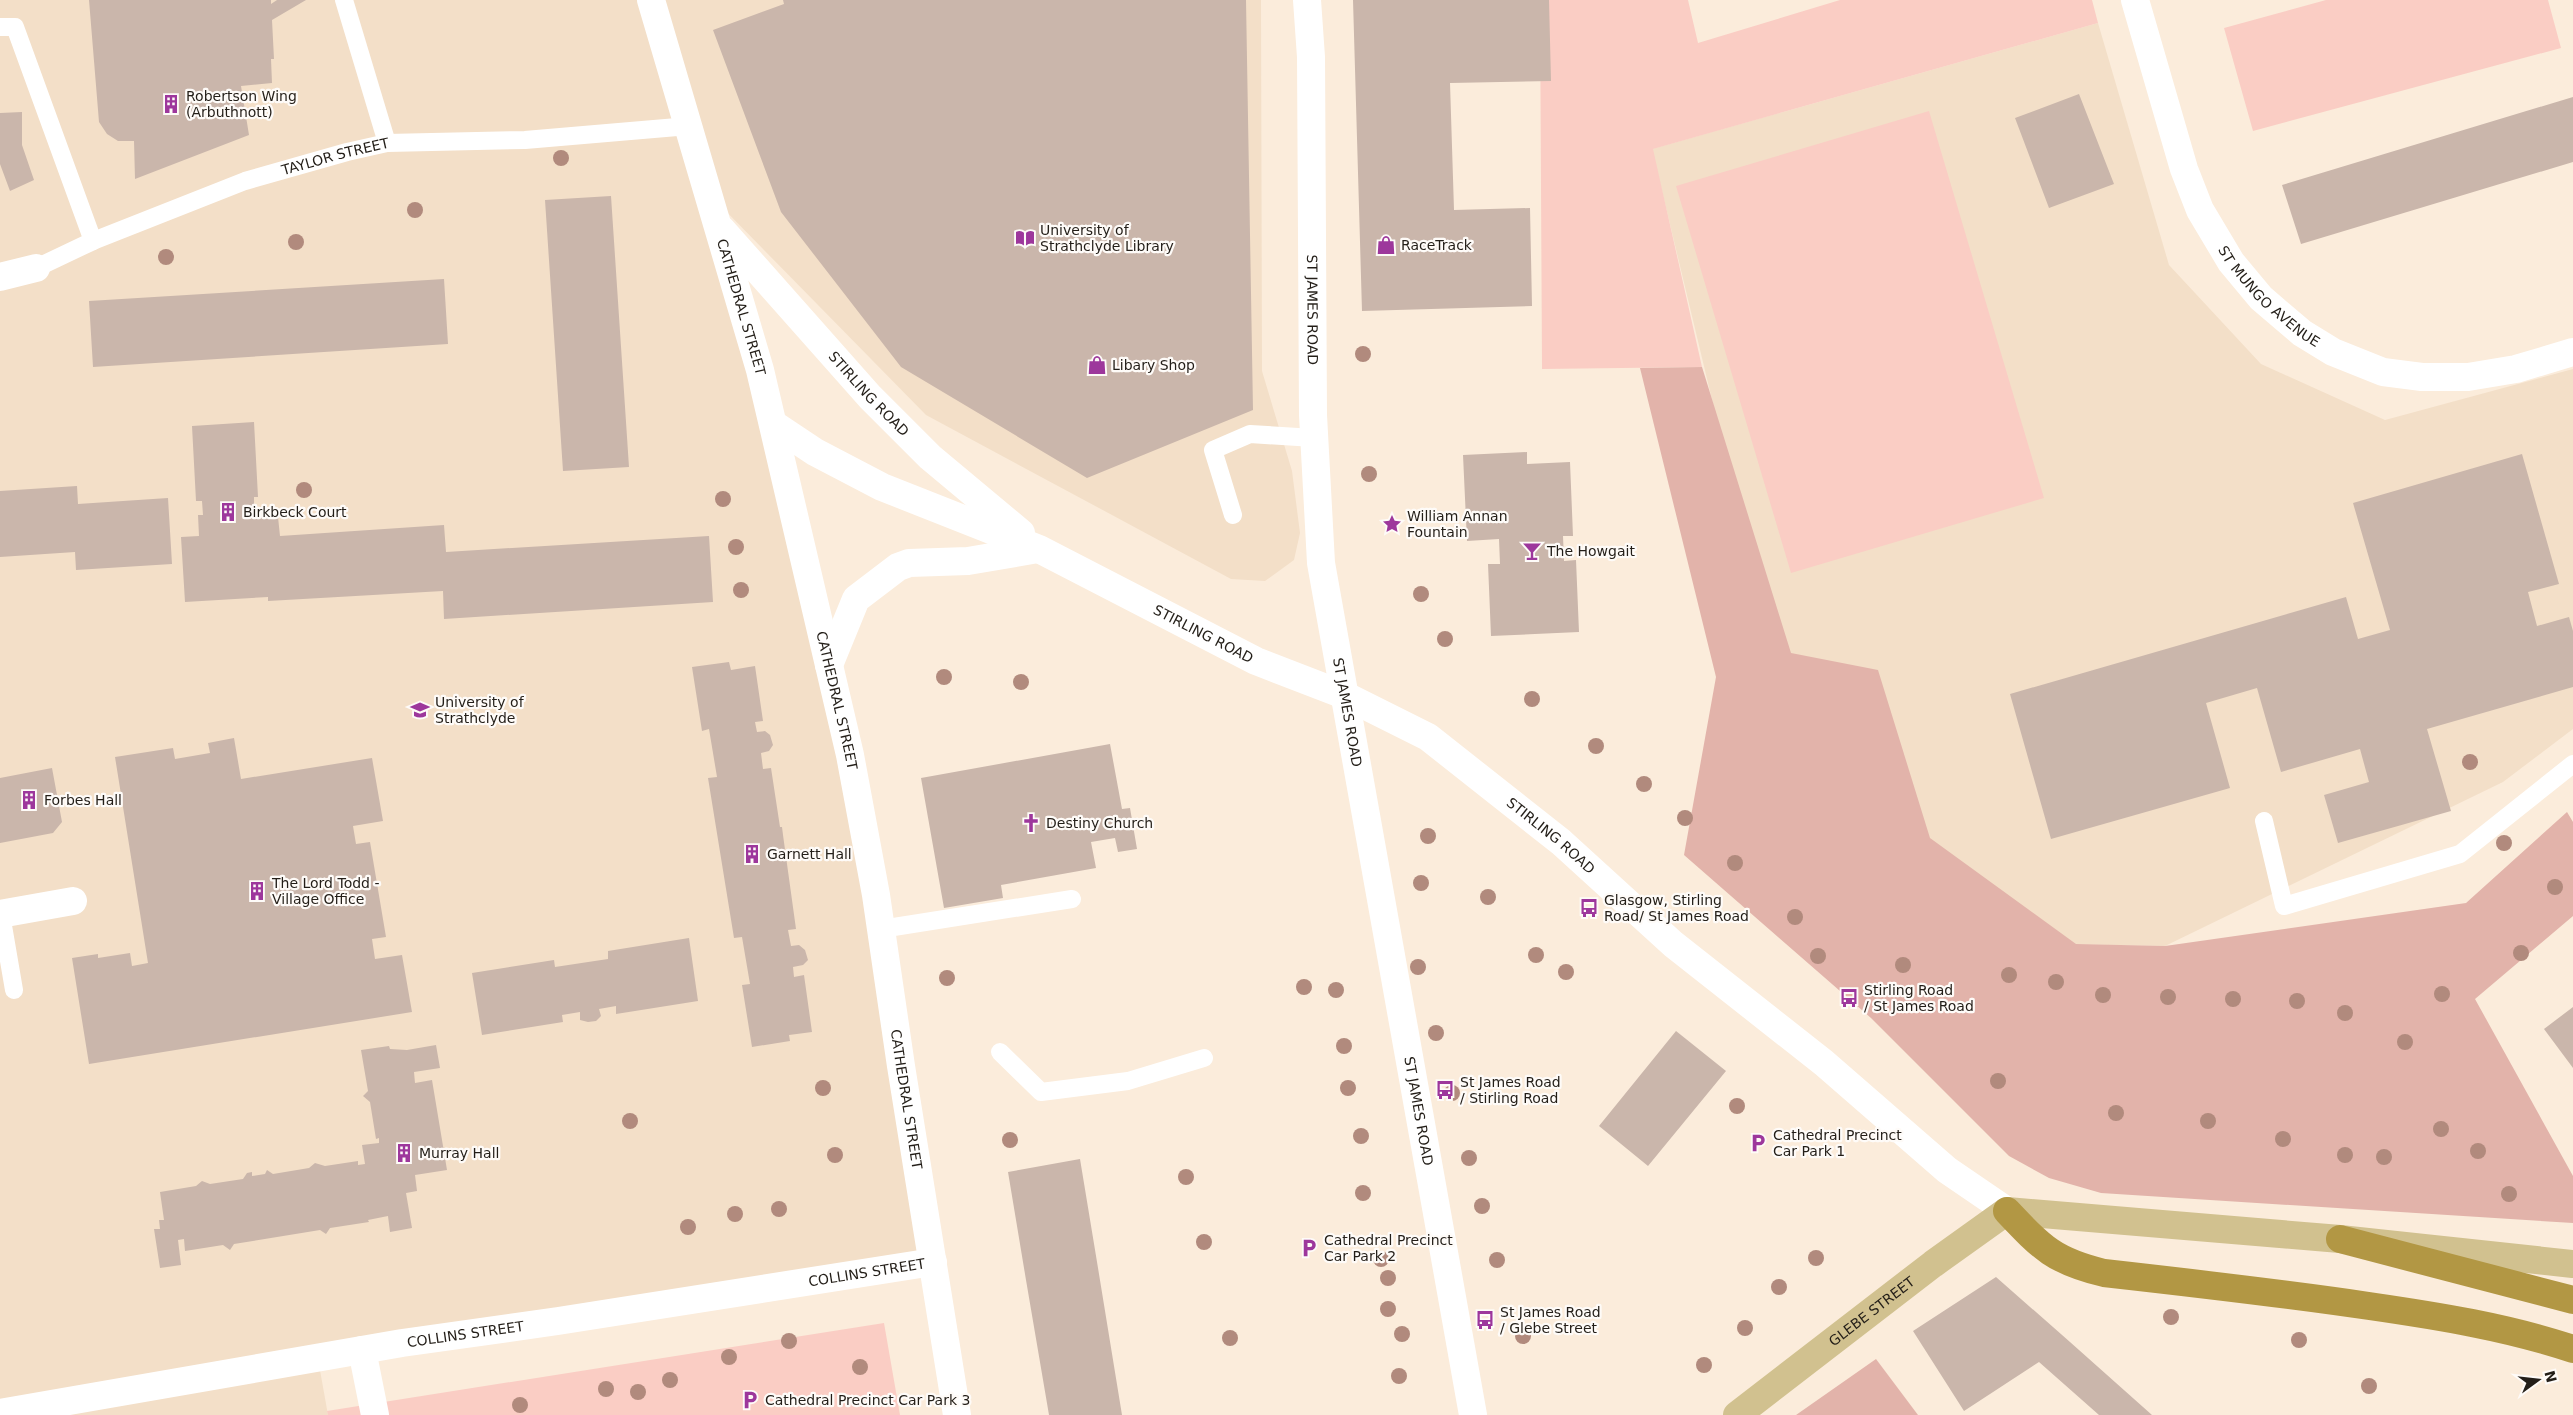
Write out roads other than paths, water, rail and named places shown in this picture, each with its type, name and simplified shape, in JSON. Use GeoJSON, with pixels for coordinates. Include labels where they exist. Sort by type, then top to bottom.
{"type":"FeatureCollection","features":[{"type":"Feature","properties":{"kind":"highway"},"geometry":{"type":"LineString","coordinates":[[2007,1211],[2052,1255],[2077,1267],[2104,1273],[2292,1294],[2428,1314],[2519,1333],[2573,1349]]}},
{"type":"Feature","properties":{"kind":"highway"},"geometry":{"type":"LineString","coordinates":[[2340,1239],[2573,1300]]}},
{"type":"Feature","properties":{"kind":"main road"},"geometry":{"type":"LineString","coordinates":[[2007,1211],[2340,1239],[2573,1264]]}},
{"type":"Feature","properties":{"kind":"main road","name":"GLEBE STREET"},"geometry":{"type":"LineString","coordinates":[[1742,1413],[1933,1264],[2007,1211]]}},
{"type":"Feature","properties":{"kind":"street","name":"CATHEDRAL STREET"},"geometry":{"type":"LineString","coordinates":[[651,0],[760,370],[850,755],[881,929],[957,1415]]}},
{"type":"Feature","properties":{"kind":"street","name":"ST JAMES ROAD"},"geometry":{"type":"LineString","coordinates":[[1308,0],[1311,57],[1314,438],[1321,563],[1473,1415]]}},
{"type":"Feature","properties":{"kind":"street","name":"ST MUNGO AVENUE"},"geometry":{"type":"LineString","coordinates":[[2135,0],[2184,169],[2200,210],[2231,262],[2261,298],[2302,334],[2333,352],[2383,372],[2422,377],[2468,377],[2516,368],[2573,352]]}},
{"type":"Feature","properties":{"kind":"street","name":"STIRLING ROAD"},"geometry":{"type":"LineString","coordinates":[[716,223],[877,403],[930,457],[1039,549]]}},
{"type":"Feature","properties":{"kind":"street","name":"TAYLOR STREET"},"geometry":{"type":"LineString","coordinates":[[0,277],[36,268]]}},
{"type":"Feature","properties":{"kind":"street","name":"STIRLING ROAD"},"geometry":{"type":"LineString","coordinates":[[773,424],[814,452],[882,487],[1039,549],[1256,661],[1344,695],[1436,743],[1561,842],[1673,944],[1824,1063],[1947,1170],[2007,1211]]}},
{"type":"Feature","properties":{"kind":"street"},"geometry":{"type":"LineString","coordinates":[[829,665],[856,599],[898,567],[909,563],[968,561],[1039,549]]}},
{"type":"Feature","properties":{"kind":"street"},"geometry":{"type":"LineString","coordinates":[[0,914],[72,901]]}},
{"type":"Feature","properties":{"kind":"street","name":"COLLINS STREET"},"geometry":{"type":"LineString","coordinates":[[0,1413],[362,1350],[933,1262]]}},
{"type":"Feature","properties":{"kind":"street"},"geometry":{"type":"LineString","coordinates":[[362,1350],[375,1415]]}},
{"type":"Feature","properties":{"kind":"lane"},"geometry":{"type":"LineString","coordinates":[[344,0],[387,143]]}},
{"type":"Feature","properties":{"kind":"lane"},"geometry":{"type":"LineString","coordinates":[[0,28],[14,27],[93,241]]}},
{"type":"Feature","properties":{"kind":"lane","name":"TAYLOR STREET"},"geometry":{"type":"LineString","coordinates":[[36,268],[93,241],[245,181],[347,152],[387,143],[525,140],[689,126]]}},
{"type":"Feature","properties":{"kind":"lane"},"geometry":{"type":"LineString","coordinates":[[1233,515],[1213,450],[1250,434],[1314,438]]}},
{"type":"Feature","properties":{"kind":"lane"},"geometry":{"type":"LineString","coordinates":[[2264,821],[2284,906],[2460,854],[2573,764]]}},
{"type":"Feature","properties":{"kind":"lane"},"geometry":{"type":"LineString","coordinates":[[881,929],[1072,899]]}},
{"type":"Feature","properties":{"kind":"lane"},"geometry":{"type":"LineString","coordinates":[[0,914],[14,990]]}},
{"type":"Feature","properties":{"kind":"lane"},"geometry":{"type":"LineString","coordinates":[[1000,1052],[1040,1092],[1128,1081],[1204,1058]]}},
{"type":"Feature","properties":{"kind":"place","name":"Robertson Wing (Arbuthnott)"},"geometry":{"type":"Point","coordinates":[171,104]}},
{"type":"Feature","properties":{"kind":"place","name":"University of Strathclyde Library"},"geometry":{"type":"Point","coordinates":[1025,238]}},
{"type":"Feature","properties":{"kind":"place","name":"RaceTrack"},"geometry":{"type":"Point","coordinates":[1386,245]}},
{"type":"Feature","properties":{"kind":"place","name":"Libary Shop"},"geometry":{"type":"Point","coordinates":[1097,365]}},
{"type":"Feature","properties":{"kind":"place","name":"Birkbeck Court"},"geometry":{"type":"Point","coordinates":[228,512]}},
{"type":"Feature","properties":{"kind":"place","name":"William Annan Fountain"},"geometry":{"type":"Point","coordinates":[1392,524]}},
{"type":"Feature","properties":{"kind":"place","name":"The Howgait"},"geometry":{"type":"Point","coordinates":[1532,551]}},
{"type":"Feature","properties":{"kind":"place","name":"University of Strathclyde"},"geometry":{"type":"Point","coordinates":[420,710]}},
{"type":"Feature","properties":{"kind":"place","name":"Forbes Hall"},"geometry":{"type":"Point","coordinates":[29,800]}},
{"type":"Feature","properties":{"kind":"place","name":"Destiny Church"},"geometry":{"type":"Point","coordinates":[1031,823]}},
{"type":"Feature","properties":{"kind":"place","name":"Garnett Hall"},"geometry":{"type":"Point","coordinates":[752,854]}},
{"type":"Feature","properties":{"kind":"place","name":"The Lord Todd - Village Office"},"geometry":{"type":"Point","coordinates":[257,891]}},
{"type":"Feature","properties":{"kind":"place","name":"Glasgow, Stirling Road/ St James Road"},"geometry":{"type":"Point","coordinates":[1589,908]}},
{"type":"Feature","properties":{"kind":"place","name":"Stirling Road / St James Road"},"geometry":{"type":"Point","coordinates":[1849,998]}},
{"type":"Feature","properties":{"kind":"place","name":"St James Road / Stirling Road"},"geometry":{"type":"Point","coordinates":[1445,1090]}},
{"type":"Feature","properties":{"kind":"place","name":"Cathedral Precinct Car Park 1"},"geometry":{"type":"Point","coordinates":[1758,1143]}},
{"type":"Feature","properties":{"kind":"place","name":"Murray Hall"},"geometry":{"type":"Point","coordinates":[404,1153]}},
{"type":"Feature","properties":{"kind":"place","name":"Cathedral Precinct Car Park 2"},"geometry":{"type":"Point","coordinates":[1309,1248]}},
{"type":"Feature","properties":{"kind":"place","name":"St James Road / Glebe Street"},"geometry":{"type":"Point","coordinates":[1485,1320]}},
{"type":"Feature","properties":{"kind":"place","name":"Cathedral Precinct Car Park 3"},"geometry":{"type":"Point","coordinates":[750,1400]}}]}
